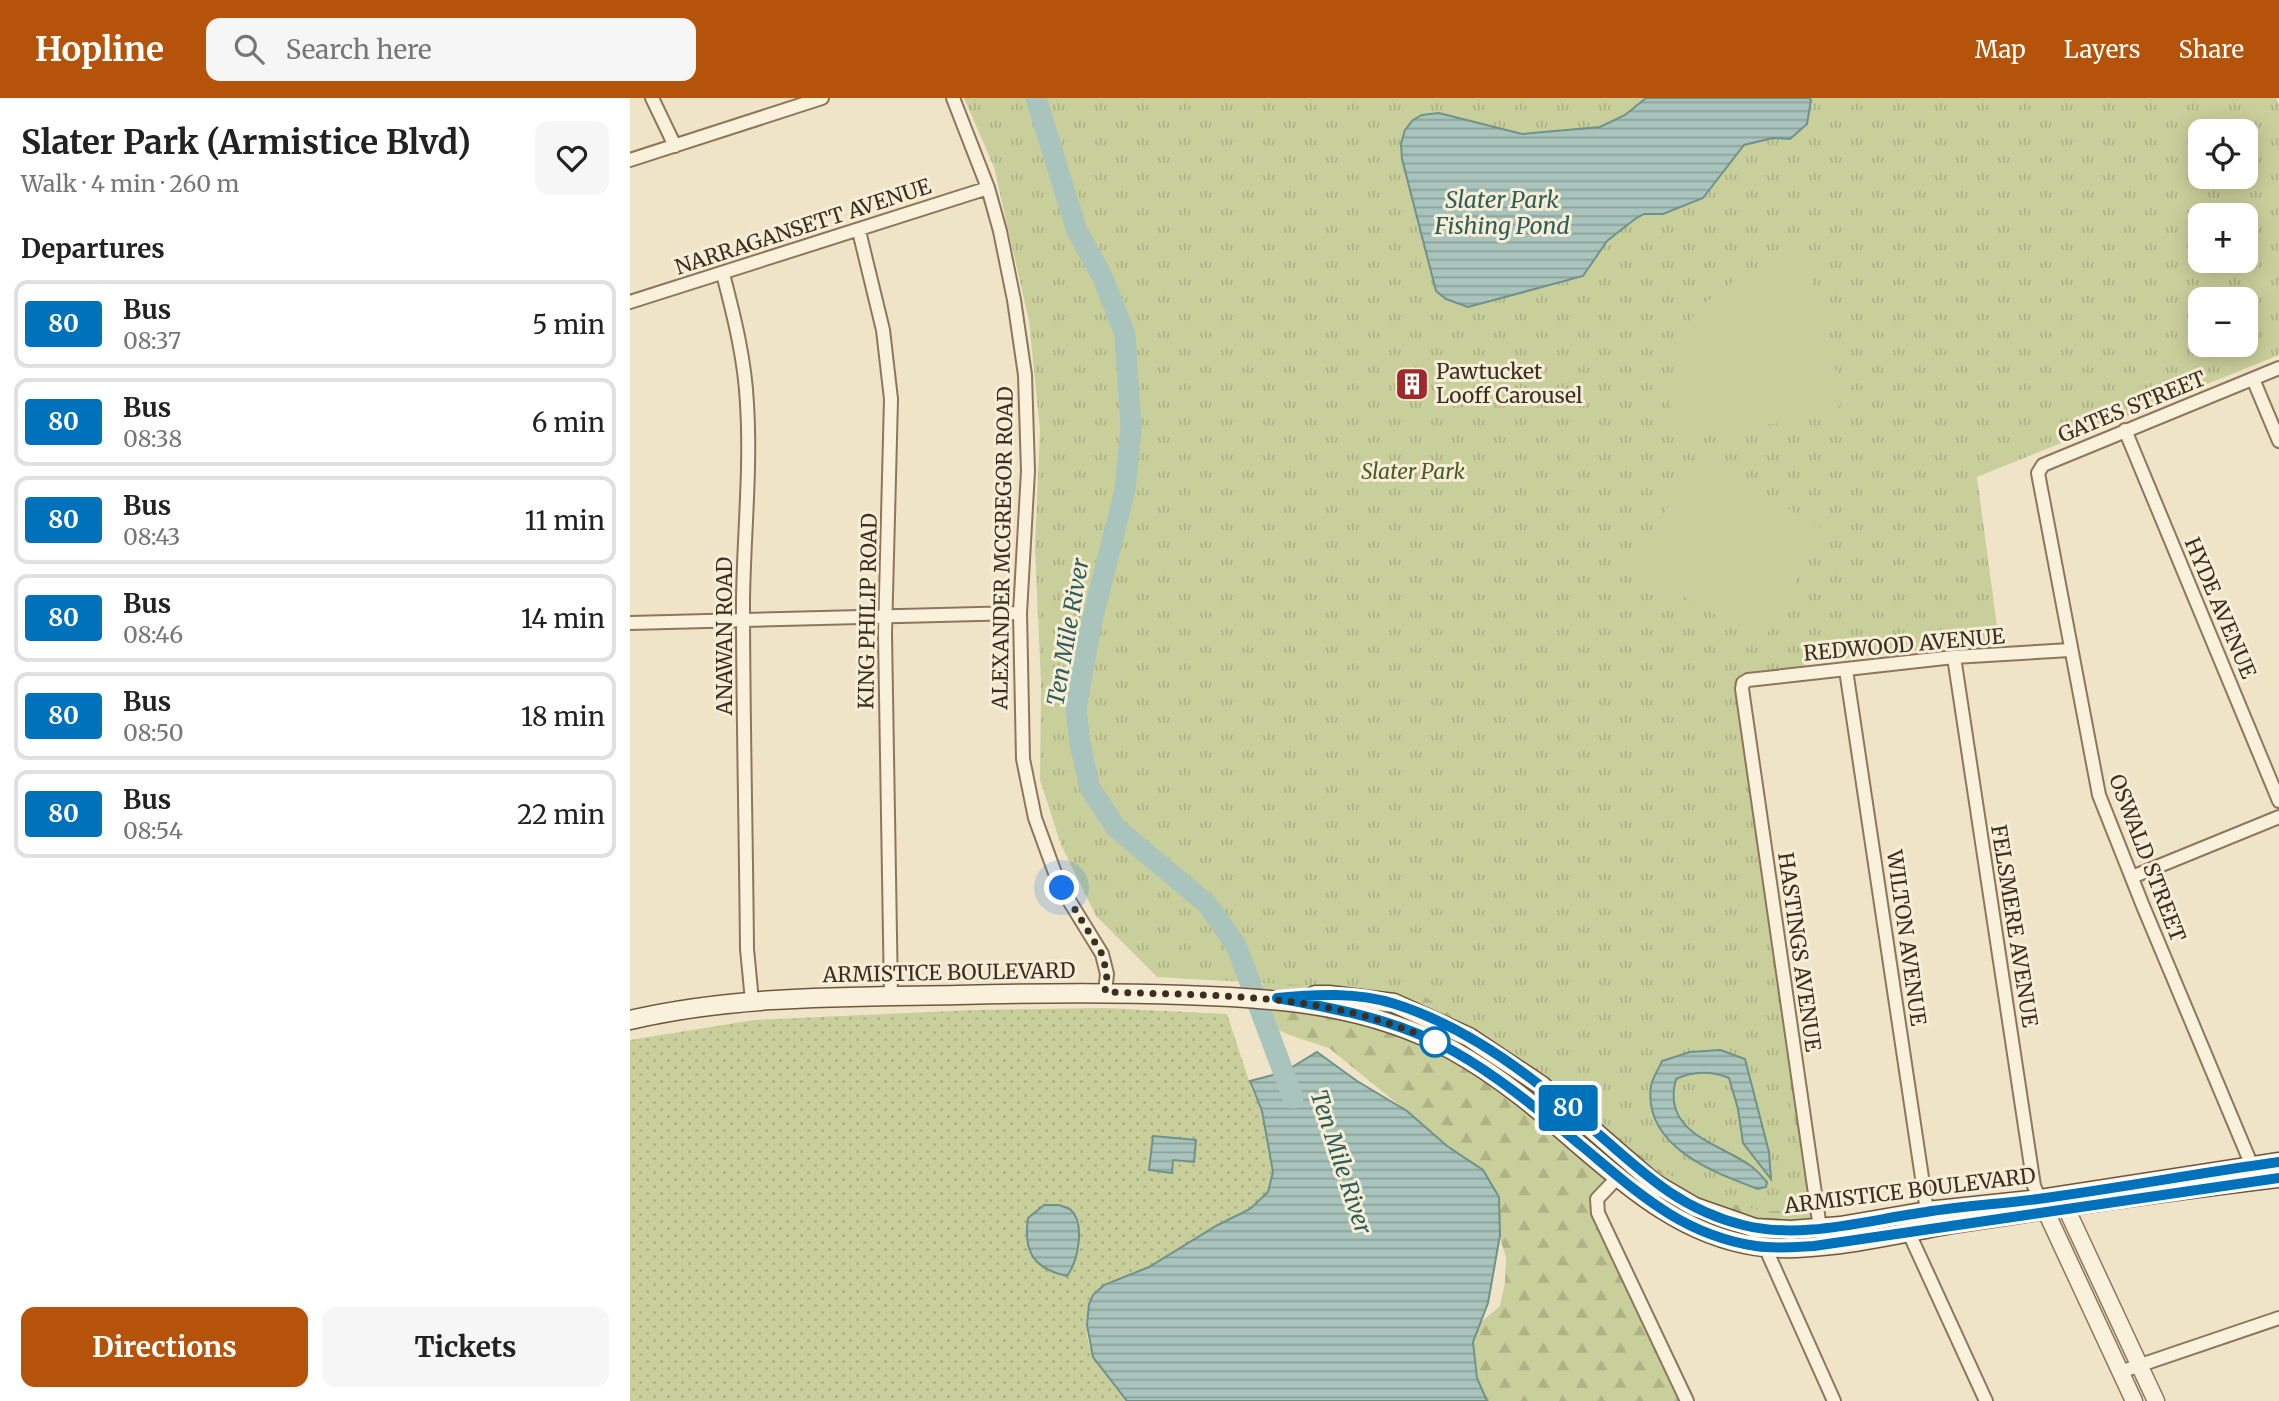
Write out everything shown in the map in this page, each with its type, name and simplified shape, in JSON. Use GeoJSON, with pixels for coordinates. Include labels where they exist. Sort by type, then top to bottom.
{"type":"FeatureCollection","features":[{"type":"Feature","properties":{"kind":"main road","name":"ARMISTICE BOULEVARD"},"geometry":{"type":"LineString","coordinates":[[630,1020],[677,1009],[750,1001],[891,996],[1105,992],[1277,998],[1329,995],[1394,1003],[1469,1037],[1520,1070],[1564,1104],[1654,1183],[1695,1207],[1755,1228],[1820,1228],[1927,1211],[2043,1205]]}},
{"type":"Feature","properties":{"kind":"main road","name":"ARMISTICE BOULEVARD"},"geometry":{"type":"LineString","coordinates":[[1277,998],[1325,1006],[1371,1018],[1425,1037],[1454,1051],[1517,1092],[1617,1178],[1671,1217],[1729,1239],[1765,1247],[1814,1246],[2063,1202],[2279,1178]]}},
{"type":"Feature","properties":{"kind":"main road","name":"ARMISTICE BOULEVARD"},"geometry":{"type":"LineString","coordinates":[[2063,1202],[2279,1162]]}},
{"type":"Feature","properties":{"kind":"street"},"geometry":{"type":"LineString","coordinates":[[652,98],[675,146]]}},
{"type":"Feature","properties":{"kind":"street"},"geometry":{"type":"LineString","coordinates":[[630,160],[804,101],[822,98]]}},
{"type":"Feature","properties":{"kind":"street","name":"ALEXANDER MCGREGOR ROAD"},"geometry":{"type":"LineString","coordinates":[[953,98],[988,188],[1008,268],[1025,375],[1028,471],[1020,614],[1021,730],[1028,786],[1035,818],[1055,873],[1102,954],[1107,974],[1105,992]]}},
{"type":"Feature","properties":{"kind":"street","name":"NARRAGANSETT AVENUE"},"geometry":{"type":"LineString","coordinates":[[630,302],[988,188]]}},
{"type":"Feature","properties":{"kind":"street","name":"KING PHILIP ROAD"},"geometry":{"type":"LineString","coordinates":[[859,231],[883,330],[891,399],[885,616],[891,996]]}},
{"type":"Feature","properties":{"kind":"street","name":"ANAWAN ROAD"},"geometry":{"type":"LineString","coordinates":[[723,274],[733,312],[747,402],[748,482],[743,561],[743,620],[750,1001]]}},
{"type":"Feature","properties":{"kind":"street","name":"GATES STREET"},"geometry":{"type":"LineString","coordinates":[[2039,468],[2279,368]]}},
{"type":"Feature","properties":{"kind":"street"},"geometry":{"type":"LineString","coordinates":[[2253,379],[2279,441]]}},
{"type":"Feature","properties":{"kind":"street","name":"HYDE AVENUE"},"geometry":{"type":"LineString","coordinates":[[2125,430],[2279,801]]}},
{"type":"Feature","properties":{"kind":"street","name":"OSWALD STREET"},"geometry":{"type":"LineString","coordinates":[[2039,468],[2070,650],[2099,795],[2252,1166]]}},
{"type":"Feature","properties":{"kind":"street"},"geometry":{"type":"LineString","coordinates":[[630,623],[1020,614]]}},
{"type":"Feature","properties":{"kind":"street","name":"REDWOOD AVENUE"},"geometry":{"type":"LineString","coordinates":[[1743,683],[1748,680],[1954,657],[2070,650]]}},
{"type":"Feature","properties":{"kind":"street","name":"FELSMERE AVENUE"},"geometry":{"type":"LineString","coordinates":[[1954,657],[2034,1186],[2043,1205]]}},
{"type":"Feature","properties":{"kind":"street","name":"WILTON AVENUE"},"geometry":{"type":"LineString","coordinates":[[1846,670],[1927,1211]]}},
{"type":"Feature","properties":{"kind":"street","name":"HASTINGS AVENUE"},"geometry":{"type":"LineString","coordinates":[[1743,683],[1820,1228]]}},
{"type":"Feature","properties":{"kind":"street"},"geometry":{"type":"LineString","coordinates":[[2132,877],[2279,817]]}},
{"type":"Feature","properties":{"kind":"street"},"geometry":{"type":"LineString","coordinates":[[1617,1178],[1597,1199],[1598,1213],[1687,1401]]}},
{"type":"Feature","properties":{"kind":"street"},"geometry":{"type":"LineString","coordinates":[[2063,1202],[2156,1401]]}},
{"type":"Feature","properties":{"kind":"street"},"geometry":{"type":"LineString","coordinates":[[2043,1205],[2134,1401]]}},
{"type":"Feature","properties":{"kind":"street"},"geometry":{"type":"LineString","coordinates":[[1908,1231],[1986,1401]]}},
{"type":"Feature","properties":{"kind":"street"},"geometry":{"type":"LineString","coordinates":[[1765,1247],[1834,1401]]}},
{"type":"Feature","properties":{"kind":"street"},"geometry":{"type":"LineString","coordinates":[[2120,1372],[2279,1318]]}},
{"type":"Feature","properties":{"kind":"green space","name":"Slater Park"},"geometry":{"type":"Polygon","coordinates":[[[964,98],[2276,98],[2279,105],[2279,355],[1977,477],[1999,641],[1804,663],[1805,670],[1734,682],[1807,1211],[1763,1211],[1724,1202],[1660,1170],[1424,996],[1371,989],[1157,977],[1096,916],[1061,845],[1040,780],[1041,684],[1035,548],[1040,430],[1029,321],[994,167],[964,98]]]}},
{"type":"Feature","properties":{"kind":"green space"},"geometry":{"type":"Polygon","coordinates":[[[1805,257],[1838,378],[1841,404],[1833,414],[1812,420],[1671,434],[1673,364],[1682,335],[1693,317],[1725,287],[1745,275],[1765,266],[1805,257]]]}},
{"type":"Feature","properties":{"kind":"green space"},"geometry":{"type":"Polygon","coordinates":[[[1695,457],[1825,529],[1763,641],[1633,569],[1695,457]]]}},
{"type":"Feature","properties":{"kind":"green space"},"geometry":{"type":"Polygon","coordinates":[[[1684,643],[1739,682],[1767,902],[1816,1222],[1777,1225],[1704,1204],[1668,1186],[1640,1163],[1616,1178],[1597,1205],[1687,1401],[1459,1401],[1461,1339],[1500,1306],[1505,1283],[1506,1257],[1498,1232],[1498,1203],[1481,1168],[1439,1147],[1410,1114],[1329,1048],[1271,1027],[1260,1011],[1263,986],[1256,954],[1684,643]]]}},
{"type":"Feature","properties":{"kind":"green space"},"geometry":{"type":"Polygon","coordinates":[[[1105,1008],[1227,1014],[1252,1090],[1262,1111],[1273,1172],[1268,1192],[1250,1209],[1216,1226],[1149,1267],[1104,1285],[1088,1321],[1087,1337],[1094,1357],[1127,1401],[630,1401],[630,1040],[754,1020],[974,1010],[1105,1008]]]}},
{"type":"Feature","properties":{"kind":"water","name":"Slater Park Fishing Pond"},"geometry":{"type":"Polygon","coordinates":[[[1646,98],[1811,100],[1807,124],[1790,139],[1773,138],[1744,145],[1703,198],[1663,214],[1644,214],[1635,219],[1607,241],[1583,276],[1468,307],[1446,299],[1436,291],[1402,159],[1401,144],[1405,130],[1413,120],[1422,115],[1439,113],[1522,134],[1600,127],[1625,115],[1646,98]]]}},
{"type":"Feature","properties":{"kind":"water"},"geometry":{"type":"Polygon","coordinates":[[[1720,1050],[1745,1059],[1769,1152],[1771,1179],[1743,1143],[1738,1109],[1729,1078],[1702,1073],[1676,1079],[1674,1097],[1677,1112],[1684,1124],[1695,1134],[1753,1168],[1767,1182],[1766,1187],[1758,1189],[1740,1182],[1684,1154],[1658,1125],[1651,1107],[1651,1086],[1662,1061],[1690,1052],[1720,1050]]]}},
{"type":"Feature","properties":{"kind":"water"},"geometry":{"type":"Polygon","coordinates":[[[1317,1052],[1357,1081],[1407,1111],[1447,1146],[1483,1170],[1499,1197],[1500,1235],[1488,1303],[1473,1342],[1477,1378],[1487,1401],[1127,1401],[1093,1357],[1087,1325],[1089,1304],[1093,1295],[1104,1285],[1149,1267],[1216,1226],[1250,1209],[1268,1192],[1273,1172],[1262,1111],[1250,1081],[1284,1072],[1317,1052]]]}},
{"type":"Feature","properties":{"kind":"water"},"geometry":{"type":"Polygon","coordinates":[[[1153,1136],[1196,1140],[1194,1162],[1173,1160],[1172,1173],[1149,1170],[1153,1136]]]}},
{"type":"Feature","properties":{"kind":"water"},"geometry":{"type":"Polygon","coordinates":[[[1044,1205],[1059,1205],[1070,1209],[1078,1223],[1077,1252],[1067,1276],[1046,1269],[1033,1257],[1029,1249],[1028,1218],[1044,1205]]]}},
{"type":"Feature","properties":{"kind":"waterway","name":"Ten Mile River"},"geometry":{"type":"LineString","coordinates":[[1036,98],[1077,231],[1102,276],[1125,334],[1131,428],[1125,490],[1092,621],[1076,708],[1080,744],[1090,788],[1116,828],[1207,904],[1236,945],[1293,1098]]}},
{"type":"Feature","properties":{"kind":"bus line","name":"80"},"geometry":{"type":"LineString","coordinates":[[2279,1162],[2040,1199],[1927,1211],[1840,1226],[1791,1230],[1755,1228],[1695,1207],[1654,1183],[1541,1085],[1469,1037],[1394,1003],[1329,995],[1277,998],[1345,1010],[1425,1037],[1454,1051],[1517,1092],[1656,1208],[1688,1224],[1756,1246],[1814,1246],[2279,1178]]}},
{"type":"Feature","properties":{"kind":"place","name":"Pawtucket Looff Carousel"},"geometry":{"type":"Point","coordinates":[1412,384]}},
{"type":"Feature","properties":{"kind":"route"},"geometry":{"type":"LineString","coordinates":[[1062,888],[1102,954],[1107,974],[1105,992],[1277,998],[1345,1010],[1440,1044],[1435,1042]]}}]}
